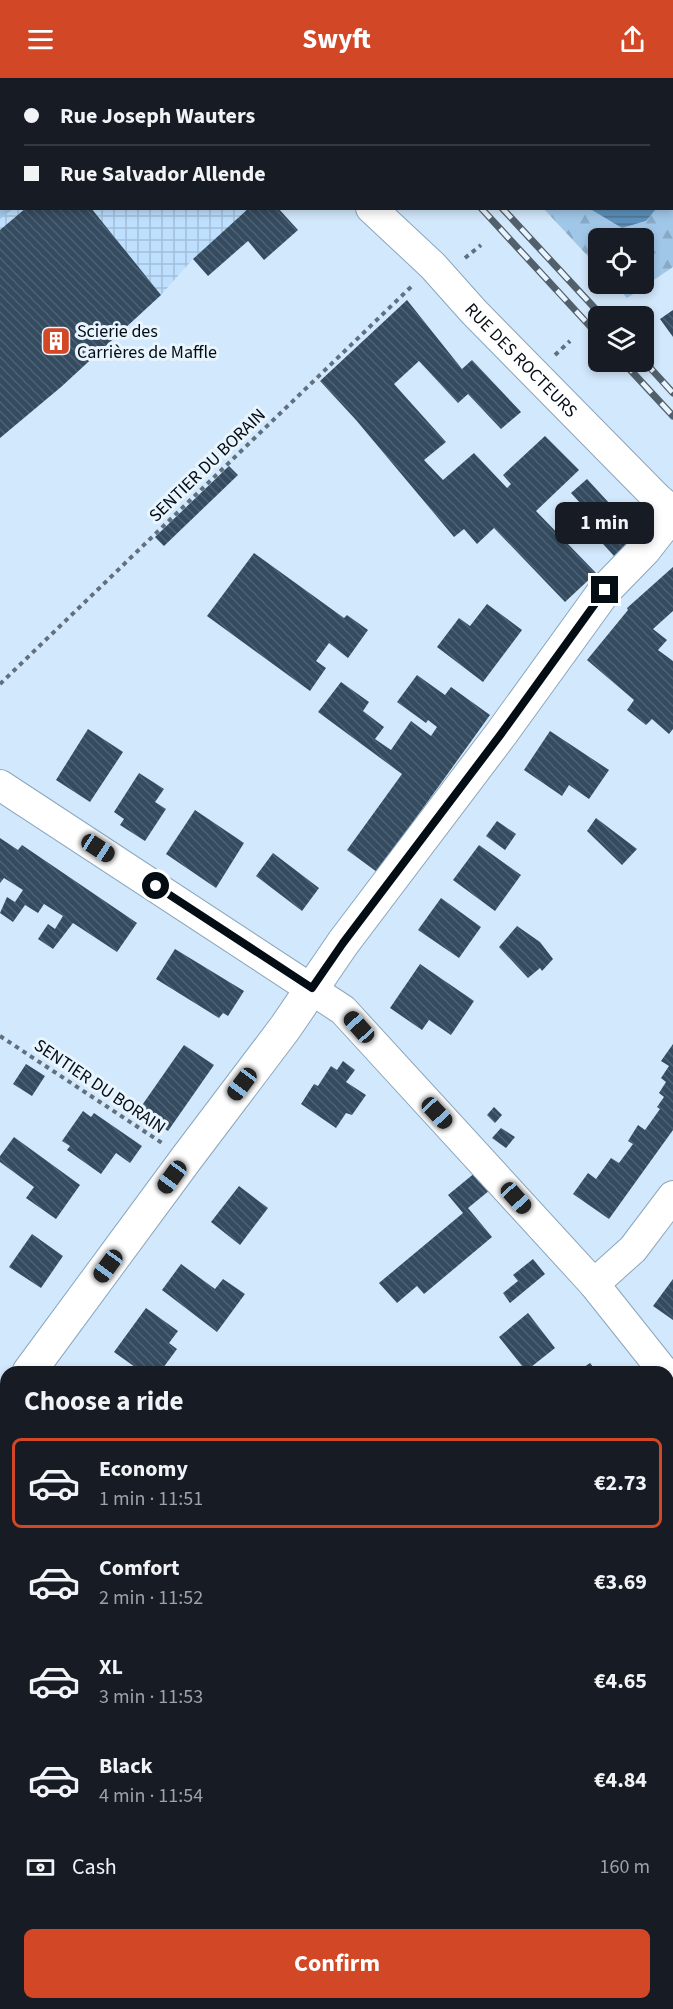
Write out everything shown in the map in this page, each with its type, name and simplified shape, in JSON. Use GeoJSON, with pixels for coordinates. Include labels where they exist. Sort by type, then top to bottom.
{"type":"FeatureCollection","features":[{"type":"Feature","properties":{"kind":"street","name":"RUE DES ROCTEURS"},"geometry":{"type":"LineString","coordinates":[[373,210],[433,266],[474,312],[673,512]]}},
{"type":"Feature","properties":{"kind":"street"},"geometry":{"type":"LineString","coordinates":[[34,1366],[285,1028],[343,943],[501,734],[605,590],[644,550],[673,512]]}},
{"type":"Feature","properties":{"kind":"street"},"geometry":{"type":"LineString","coordinates":[[0,785],[343,1010],[594,1284],[659,1366]]}},
{"type":"Feature","properties":{"kind":"street"},"geometry":{"type":"LineString","coordinates":[[594,1284],[633,1249],[673,1196]]}},
{"type":"Feature","properties":{"kind":"path","name":"SENTIER DU BORAIN"},"geometry":{"type":"LineString","coordinates":[[0,684],[433,266]]}},
{"type":"Feature","properties":{"kind":"path","name":"SENTIER DU BORAIN"},"geometry":{"type":"LineString","coordinates":[[0,1036],[186,1159]]}},
{"type":"Feature","properties":{"kind":"shaded area","name":"Scierie des Carrières de Maffle"},"geometry":{"type":"Polygon","coordinates":[[[11,210],[248,210],[193,259],[161,295],[61,387],[0,438],[0,219],[11,210]]]}},
{"type":"Feature","properties":{"kind":"shaded area"},"geometry":{"type":"Polygon","coordinates":[[[592,210],[655,210],[646,221],[622,228],[592,210]]]}},
{"type":"Feature","properties":{"kind":"green space"},"geometry":{"type":"Polygon","coordinates":[[[0,210],[12,210],[0,219],[0,210]]]}},
{"type":"Feature","properties":{"kind":"green space"},"geometry":{"type":"Polygon","coordinates":[[[545,210],[592,210],[622,228],[588,228],[588,256],[545,210]]]}},
{"type":"Feature","properties":{"kind":"green space"},"geometry":{"type":"Polygon","coordinates":[[[655,210],[673,210],[673,267],[654,280],[654,228],[622,228],[646,221],[655,210]]]}},
{"type":"Feature","properties":{"kind":"building","name":"Scierie des Carrières de Maffle"},"geometry":{"type":"Polygon","coordinates":[[[24,210],[93,210],[161,295],[61,387],[0,438],[0,230],[24,210]]]}},
{"type":"Feature","properties":{"kind":"building"},"geometry":{"type":"Polygon","coordinates":[[[247,210],[280,210],[298,230],[264,260],[248,241],[208,276],[193,259],[247,210]]]}},
{"type":"Feature","properties":{"kind":"building"},"geometry":{"type":"Polygon","coordinates":[[[407,300],[462,369],[472,360],[521,412],[501,429],[468,394],[458,403],[419,361],[394,384],[446,442],[424,460],[443,480],[474,453],[507,488],[511,484],[503,475],[545,436],[579,470],[536,511],[596,573],[565,602],[494,528],[477,544],[464,529],[454,537],[356,420],[320,381],[407,300]]]}},
{"type":"Feature","properties":{"kind":"building"},"geometry":{"type":"Polygon","coordinates":[[[673,310],[673,337],[660,319],[673,310]]]}},
{"type":"Feature","properties":{"kind":"building"},"geometry":{"type":"Polygon","coordinates":[[[229,466],[238,475],[164,546],[155,537],[229,466]]]}},
{"type":"Feature","properties":{"kind":"building"},"geometry":{"type":"Polygon","coordinates":[[[587,479],[633,529],[631,540],[614,556],[573,511],[581,504],[571,493],[587,479]]]}},
{"type":"Feature","properties":{"kind":"building"},"geometry":{"type":"Polygon","coordinates":[[[254,553],[344,618],[347,615],[368,630],[348,658],[329,643],[316,661],[326,668],[310,691],[207,616],[254,553]]]}},
{"type":"Feature","properties":{"kind":"building"},"geometry":{"type":"Polygon","coordinates":[[[673,567],[673,611],[653,629],[667,640],[658,650],[673,661],[673,729],[669,734],[652,719],[646,725],[627,710],[634,700],[587,660],[628,610],[627,608],[673,567]]]}},
{"type":"Feature","properties":{"kind":"building"},"geometry":{"type":"Polygon","coordinates":[[[487,604],[522,630],[483,682],[437,647],[459,618],[470,626],[487,604]]]}},
{"type":"Feature","properties":{"kind":"building"},"geometry":{"type":"Polygon","coordinates":[[[417,675],[445,695],[451,687],[490,715],[377,872],[347,850],[402,774],[318,712],[341,682],[369,702],[363,711],[384,727],[375,739],[391,750],[411,721],[431,736],[437,727],[428,720],[426,723],[397,702],[417,675]]]}},
{"type":"Feature","properties":{"kind":"building"},"geometry":{"type":"Polygon","coordinates":[[[88,729],[123,752],[90,802],[56,780],[88,729]]]}},
{"type":"Feature","properties":{"kind":"building"},"geometry":{"type":"Polygon","coordinates":[[[550,731],[609,770],[589,799],[569,785],[562,796],[524,770],[550,731]]]}},
{"type":"Feature","properties":{"kind":"building"},"geometry":{"type":"Polygon","coordinates":[[[139,773],[164,789],[155,802],[166,809],[145,841],[120,825],[124,819],[114,812],[139,773]]]}},
{"type":"Feature","properties":{"kind":"building"},"geometry":{"type":"Polygon","coordinates":[[[195,810],[244,843],[216,888],[166,854],[195,810]]]}},
{"type":"Feature","properties":{"kind":"building"},"geometry":{"type":"Polygon","coordinates":[[[596,818],[637,849],[622,865],[587,831],[596,818]]]}},
{"type":"Feature","properties":{"kind":"building"},"geometry":{"type":"Polygon","coordinates":[[[497,821],[516,834],[505,850],[486,836],[497,821]]]}},
{"type":"Feature","properties":{"kind":"building"},"geometry":{"type":"Polygon","coordinates":[[[0,838],[18,850],[22,845],[137,923],[117,952],[73,923],[53,949],[38,939],[48,924],[55,929],[63,916],[44,904],[38,913],[25,905],[13,922],[0,913],[7,897],[15,902],[23,890],[4,878],[0,883],[0,838]]]}},
{"type":"Feature","properties":{"kind":"building"},"geometry":{"type":"Polygon","coordinates":[[[479,845],[521,875],[495,911],[453,880],[479,845]]]}},
{"type":"Feature","properties":{"kind":"building"},"geometry":{"type":"Polygon","coordinates":[[[273,853],[319,888],[302,911],[256,876],[273,853]]]}},
{"type":"Feature","properties":{"kind":"building"},"geometry":{"type":"Polygon","coordinates":[[[441,898],[481,927],[459,958],[418,930],[441,898]]]}},
{"type":"Feature","properties":{"kind":"building"},"geometry":{"type":"Polygon","coordinates":[[[517,926],[540,942],[553,959],[542,971],[540,968],[528,978],[499,947],[517,926]]]}},
{"type":"Feature","properties":{"kind":"building"},"geometry":{"type":"Polygon","coordinates":[[[175,949],[244,991],[228,1016],[223,1013],[219,1018],[156,979],[175,949]]]}},
{"type":"Feature","properties":{"kind":"building"},"geometry":{"type":"Polygon","coordinates":[[[420,964],[474,1001],[451,1035],[429,1020],[422,1030],[390,1008],[420,964]]]}},
{"type":"Feature","properties":{"kind":"building"},"geometry":{"type":"Polygon","coordinates":[[[673,1044],[673,1130],[609,1219],[573,1194],[588,1173],[596,1179],[611,1158],[619,1163],[633,1144],[628,1141],[638,1125],[645,1130],[660,1109],[657,1107],[664,1097],[659,1093],[666,1082],[661,1078],[669,1066],[661,1061],[673,1044]]]}},
{"type":"Feature","properties":{"kind":"building"},"geometry":{"type":"Polygon","coordinates":[[[184,1045],[214,1065],[168,1131],[138,1111],[184,1045]]]}},
{"type":"Feature","properties":{"kind":"building"},"geometry":{"type":"Polygon","coordinates":[[[343,1061],[355,1070],[346,1082],[366,1095],[352,1115],[346,1113],[336,1128],[301,1104],[314,1084],[318,1086],[331,1066],[337,1070],[343,1061]]]}},
{"type":"Feature","properties":{"kind":"building"},"geometry":{"type":"Polygon","coordinates":[[[26,1064],[45,1076],[32,1096],[13,1084],[26,1064]]]}},
{"type":"Feature","properties":{"kind":"building"},"geometry":{"type":"Polygon","coordinates":[[[494,1107],[502,1115],[495,1123],[487,1115],[494,1107]]]}},
{"type":"Feature","properties":{"kind":"building"},"geometry":{"type":"Polygon","coordinates":[[[83,1111],[91,1117],[94,1113],[142,1146],[130,1163],[116,1153],[101,1174],[67,1150],[70,1146],[62,1141],[83,1111]]]}},
{"type":"Feature","properties":{"kind":"building"},"geometry":{"type":"Polygon","coordinates":[[[501,1128],[515,1137],[506,1148],[492,1138],[501,1128]]]}},
{"type":"Feature","properties":{"kind":"building"},"geometry":{"type":"Polygon","coordinates":[[[14,1137],[80,1185],[56,1219],[26,1198],[34,1187],[0,1162],[0,1156],[14,1137]]]}},
{"type":"Feature","properties":{"kind":"building"},"geometry":{"type":"Polygon","coordinates":[[[476,1172],[490,1190],[468,1208],[492,1237],[424,1294],[417,1286],[397,1303],[379,1283],[463,1213],[448,1195],[476,1172]]]}},
{"type":"Feature","properties":{"kind":"building"},"geometry":{"type":"Polygon","coordinates":[[[239,1186],[268,1208],[240,1245],[211,1222],[239,1186]]]}},
{"type":"Feature","properties":{"kind":"building"},"geometry":{"type":"Polygon","coordinates":[[[32,1234],[63,1256],[41,1288],[9,1267],[32,1234]]]}},
{"type":"Feature","properties":{"kind":"building"},"geometry":{"type":"Polygon","coordinates":[[[533,1259],[545,1274],[510,1303],[503,1293],[518,1281],[513,1275],[533,1259]]]}},
{"type":"Feature","properties":{"kind":"building"},"geometry":{"type":"Polygon","coordinates":[[[181,1264],[215,1289],[223,1279],[245,1294],[217,1332],[162,1290],[181,1264]]]}},
{"type":"Feature","properties":{"kind":"building"},"geometry":{"type":"Polygon","coordinates":[[[673,1279],[673,1320],[653,1306],[673,1279]]]}},
{"type":"Feature","properties":{"kind":"building"},"geometry":{"type":"Polygon","coordinates":[[[146,1308],[178,1331],[169,1343],[177,1349],[164,1366],[134,1366],[114,1352],[146,1308]]]}},
{"type":"Feature","properties":{"kind":"building"},"geometry":{"type":"Polygon","coordinates":[[[528,1313],[555,1348],[532,1366],[522,1366],[499,1337],[528,1313]]]}},
{"type":"Feature","properties":{"kind":"railway"},"geometry":{"type":"LineString","coordinates":[[483,210],[588,324]]}},
{"type":"Feature","properties":{"kind":"railway"},"geometry":{"type":"LineString","coordinates":[[504,210],[593,306]]}},
{"type":"Feature","properties":{"kind":"railway"},"geometry":{"type":"LineString","coordinates":[[632,372],[673,416]]}},
{"type":"Feature","properties":{"kind":"railway"},"geometry":{"type":"LineString","coordinates":[[654,372],[673,393]]}},
{"type":"Feature","properties":{"kind":"place","name":"Scierie des Carrières de Maffle"},"geometry":{"type":"Point","coordinates":[56,341]}},
{"type":"Feature","properties":{"kind":"route"},"geometry":{"type":"LineString","coordinates":[[156,886],[312,988],[605,590]]}}]}
